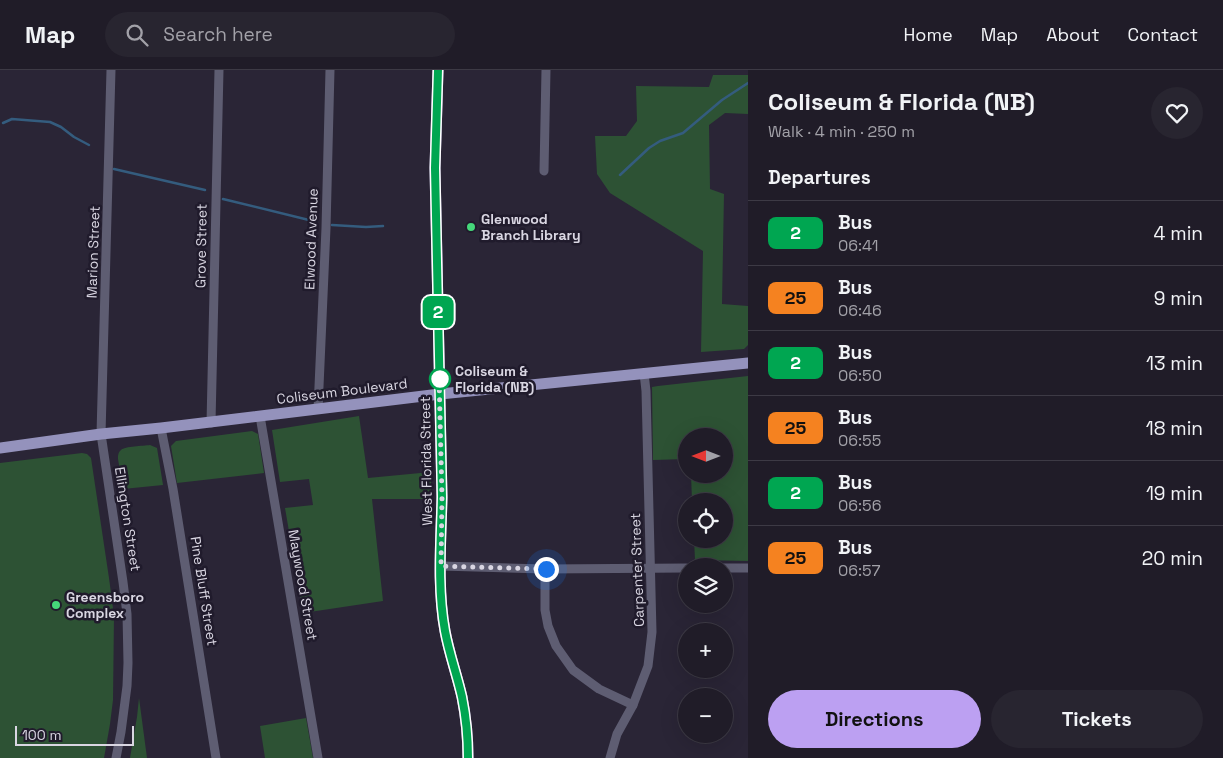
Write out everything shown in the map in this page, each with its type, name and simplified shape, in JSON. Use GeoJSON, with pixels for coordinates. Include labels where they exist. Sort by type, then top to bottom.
{"type":"FeatureCollection","features":[{"type":"Feature","properties":{"kind":"main road","name":"West Florida Street"},"geometry":{"type":"LineString","coordinates":[[438,70],[435,168],[442,497],[441,601],[443,622],[462,698],[467,730],[468,758]]}},
{"type":"Feature","properties":{"kind":"main road","name":"Coliseum Boulevard"},"geometry":{"type":"LineString","coordinates":[[0,448],[101,434],[440,394],[748,363]]}},
{"type":"Feature","properties":{"kind":"street","name":"Marion Street"},"geometry":{"type":"LineString","coordinates":[[101,434],[111,70]]}},
{"type":"Feature","properties":{"kind":"street","name":"Grove Street"},"geometry":{"type":"LineString","coordinates":[[211,422],[219,70]]}},
{"type":"Feature","properties":{"kind":"street","name":"Elwood Avenue"},"geometry":{"type":"LineString","coordinates":[[318,409],[326,228],[330,70]]}},
{"type":"Feature","properties":{"kind":"street"},"geometry":{"type":"LineString","coordinates":[[544,171],[546,70]]}},
{"type":"Feature","properties":{"kind":"street","name":"Carpenter Street"},"geometry":{"type":"LineString","coordinates":[[610,758],[616,734],[633,704],[648,666],[652,632],[644,373]]}},
{"type":"Feature","properties":{"kind":"street","name":"Maywood Street"},"geometry":{"type":"LineString","coordinates":[[260,416],[318,758]]}},
{"type":"Feature","properties":{"kind":"street","name":"Pine Bluff Street"},"geometry":{"type":"LineString","coordinates":[[161,428],[173,489],[216,758]]}},
{"type":"Feature","properties":{"kind":"street","name":"Ellington Street"},"geometry":{"type":"LineString","coordinates":[[101,434],[127,614],[127,686],[116,758]]}},
{"type":"Feature","properties":{"kind":"street"},"geometry":{"type":"LineString","coordinates":[[441,566],[546,569],[678,568]]}},
{"type":"Feature","properties":{"kind":"street"},"geometry":{"type":"LineString","coordinates":[[733,568],[748,568]]}},
{"type":"Feature","properties":{"kind":"street"},"geometry":{"type":"LineString","coordinates":[[546,569],[544,610],[556,646],[573,670],[599,690],[633,704]]}},
{"type":"Feature","properties":{"kind":"green space"},"geometry":{"type":"Polygon","coordinates":[[[713,75],[748,75],[748,114],[725,113],[709,125],[710,189],[724,194],[722,304],[748,306],[748,345],[744,349],[701,352],[703,251],[610,193],[597,174],[595,136],[626,136],[637,121],[636,86],[709,87],[713,75]]]}},
{"type":"Feature","properties":{"kind":"green space"},"geometry":{"type":"Polygon","coordinates":[[[748,376],[748,561],[733,561],[733,558],[695,558],[694,548],[733,548],[733,493],[692,493],[691,483],[733,483],[733,428],[678,428],[678,459],[653,460],[652,387],[748,376]]]}},
{"type":"Feature","properties":{"kind":"green space"},"geometry":{"type":"Polygon","coordinates":[[[359,416],[368,478],[431,472],[431,499],[372,499],[383,601],[303,613],[285,508],[313,505],[309,479],[280,482],[272,430],[359,416]]]}},
{"type":"Feature","properties":{"kind":"green space"},"geometry":{"type":"Polygon","coordinates":[[[252,431],[258,434],[264,473],[177,483],[171,446],[176,441],[252,431]]]}},
{"type":"Feature","properties":{"kind":"green space"},"geometry":{"type":"Polygon","coordinates":[[[150,445],[157,448],[163,485],[123,489],[118,459],[119,452],[134,446],[150,445]]]}},
{"type":"Feature","properties":{"kind":"green space","name":"Greensboro Complex"},"geometry":{"type":"Polygon","coordinates":[[[82,453],[87,454],[91,458],[114,616],[113,700],[104,758],[0,758],[0,463],[82,453]]]}},
{"type":"Feature","properties":{"kind":"green space"},"geometry":{"type":"Polygon","coordinates":[[[139,698],[147,758],[130,758],[137,717],[139,698]]]}},
{"type":"Feature","properties":{"kind":"green space"},"geometry":{"type":"Polygon","coordinates":[[[306,718],[313,758],[265,758],[260,726],[306,718]]]}},
{"type":"Feature","properties":{"kind":"waterway"},"geometry":{"type":"LineString","coordinates":[[620,175],[649,148],[660,141],[683,133],[722,100],[748,83]]}},
{"type":"Feature","properties":{"kind":"waterway"},"geometry":{"type":"LineString","coordinates":[[3,123],[12,119],[50,122],[89,145]]}},
{"type":"Feature","properties":{"kind":"waterway"},"geometry":{"type":"LineString","coordinates":[[114,169],[205,190]]}},
{"type":"Feature","properties":{"kind":"waterway"},"geometry":{"type":"LineString","coordinates":[[223,199],[313,221]]}},
{"type":"Feature","properties":{"kind":"waterway"},"geometry":{"type":"LineString","coordinates":[[332,225],[383,226]]}},
{"type":"Feature","properties":{"kind":"bus line","name":"2"},"geometry":{"type":"LineString","coordinates":[[438,70],[435,168],[442,497],[441,601],[445,632],[462,698],[468,758]]}},
{"type":"Feature","properties":{"kind":"place","name":"Glenwood Branch Library"},"geometry":{"type":"Point","coordinates":[471,227]}},
{"type":"Feature","properties":{"kind":"place","name":"Coliseum & Florida (NB)"},"geometry":{"type":"Point","coordinates":[440,379]}},
{"type":"Feature","properties":{"kind":"place","name":"Greensboro Complex"},"geometry":{"type":"Point","coordinates":[56,605]}},
{"type":"Feature","properties":{"kind":"route"},"geometry":{"type":"LineString","coordinates":[[440,379],[439,376],[442,497],[441,566],[546,569]]}}]}
